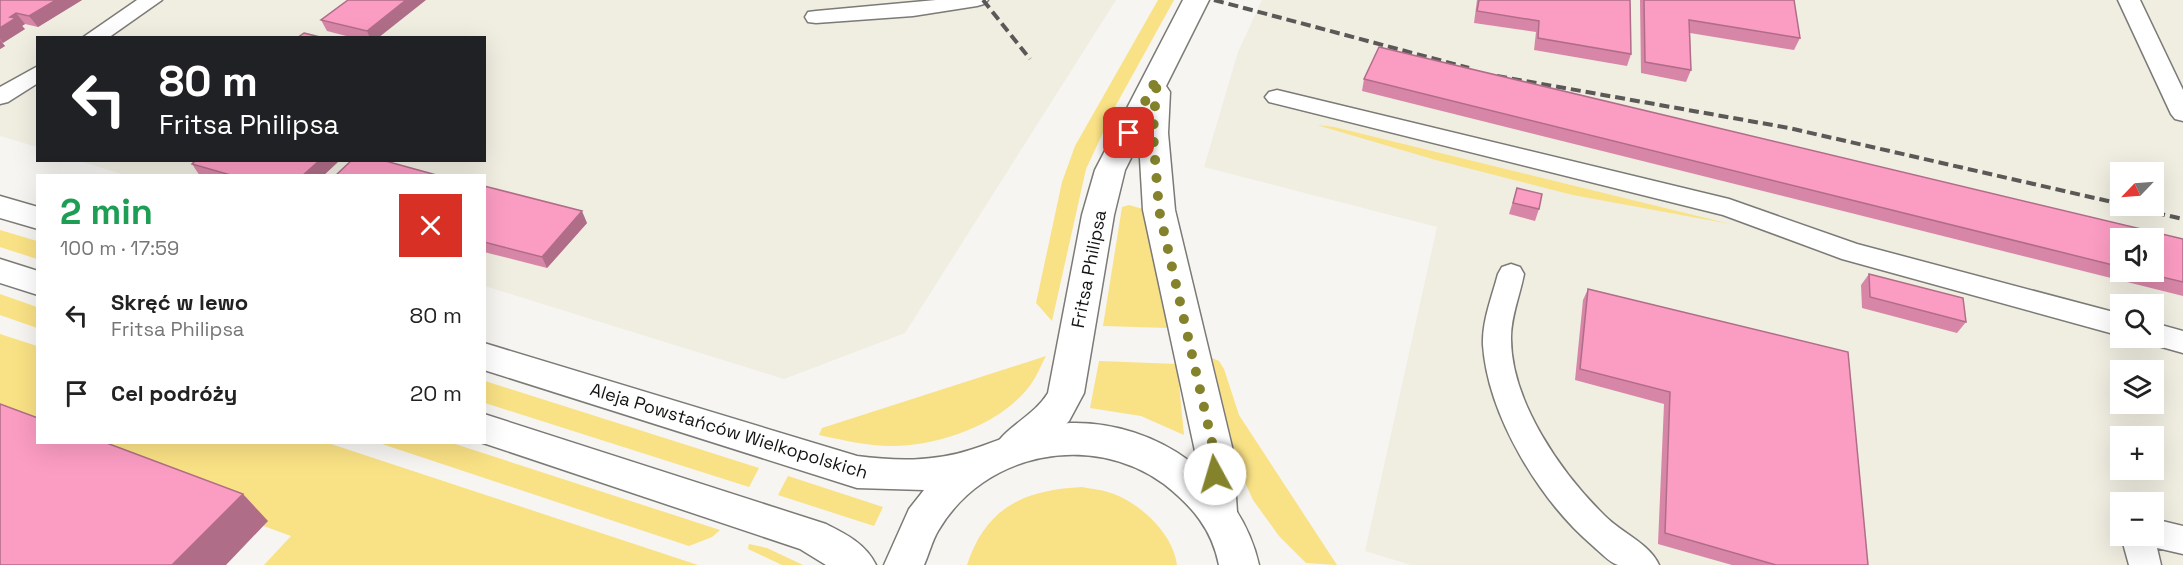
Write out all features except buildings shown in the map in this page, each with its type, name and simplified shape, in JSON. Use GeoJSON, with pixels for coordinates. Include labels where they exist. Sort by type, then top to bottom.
{"type":"FeatureCollection","features":[{"type":"Feature","properties":{"kind":"main road","name":"Fritsa Philipsa"},"geometry":{"type":"LineString","coordinates":[[1013,448],[1049,421],[1059,408],[1066,393],[1098,215],[1110,170],[1196,0]]}},
{"type":"Feature","properties":{"kind":"main road","name":"Fritsa Philipsa"},"geometry":{"type":"LineString","coordinates":[[1157,78],[1153,133],[1159,210],[1214,451],[1229,537]]}},
{"type":"Feature","properties":{"kind":"main road"},"geometry":{"type":"LineString","coordinates":[[0,207],[36,217]]}},
{"type":"Feature","properties":{"kind":"main road"},"geometry":{"type":"LineString","coordinates":[[0,271],[36,282]]}},
{"type":"Feature","properties":{"kind":"main road","name":"Aleja Powstańców Wielkopolskich"},"geometry":{"type":"LineString","coordinates":[[486,357],[857,472],[917,477],[951,472],[977,464]]}},
{"type":"Feature","properties":{"kind":"main road"},"geometry":{"type":"LineString","coordinates":[[486,430],[812,536],[836,549],[856,565]]}},
{"type":"Feature","properties":{"kind":"main road"},"geometry":{"type":"LineString","coordinates":[[904,565],[910,544],[931,506],[956,480],[977,464],[1013,448],[1058,438],[1104,441],[1127,446],[1169,465],[1204,495],[1229,537],[1252,565]]}},
{"type":"Feature","properties":{"kind":"lane"},"geometry":{"type":"LineString","coordinates":[[96,36],[151,0]]}},
{"type":"Feature","properties":{"kind":"lane"},"geometry":{"type":"LineString","coordinates":[[816,17],[913,10],[977,0]]}},
{"type":"Feature","properties":{"kind":"lane"},"geometry":{"type":"LineString","coordinates":[[2129,0],[2183,114]]}},
{"type":"Feature","properties":{"kind":"lane"},"geometry":{"type":"LineString","coordinates":[[0,97],[36,74]]}},
{"type":"Feature","properties":{"kind":"lane"},"geometry":{"type":"LineString","coordinates":[[1277,98],[1729,208],[1851,252],[2110,322]]}},
{"type":"Feature","properties":{"kind":"lane"},"geometry":{"type":"LineString","coordinates":[[1511,274],[1497,336],[1502,371],[1518,423],[1566,500],[1612,545],[1643,565]]}},
{"type":"Feature","properties":{"kind":"lane"},"geometry":{"type":"LineString","coordinates":[[2164,337],[2183,342]]}},
{"type":"Feature","properties":{"kind":"lane"},"geometry":{"type":"LineString","coordinates":[[2164,535],[2183,540]]}},
{"type":"Feature","properties":{"kind":"lane"},"geometry":{"type":"LineString","coordinates":[[2140,546],[2145,565]]}},
{"type":"Feature","properties":{"kind":"shaded area"},"geometry":{"type":"Polygon","coordinates":[[[0,0],[1116,0],[905,333],[784,379],[486,286],[486,174],[122,174],[83,162],[486,162],[486,36],[36,36],[36,147],[0,136],[0,0]]]}},
{"type":"Feature","properties":{"kind":"shaded area"},"geometry":{"type":"Polygon","coordinates":[[[1158,0],[1174,0],[1116,105],[1086,169],[1052,321],[1036,303],[1062,182],[1075,146],[1158,0]]]}},
{"type":"Feature","properties":{"kind":"shaded area"},"geometry":{"type":"Polygon","coordinates":[[[1262,0],[2183,0],[2183,565],[1411,565],[1365,551],[1437,227],[1204,167],[1238,52],[1262,0]]]}},
{"type":"Feature","properties":{"kind":"shaded area"},"geometry":{"type":"Polygon","coordinates":[[[1317,125],[1334,127],[1730,224],[1573,195],[1436,160],[1317,125]]]}},
{"type":"Feature","properties":{"kind":"shaded area"},"geometry":{"type":"Polygon","coordinates":[[[1129,205],[1143,209],[1169,328],[1103,326],[1122,207],[1129,205]]]}},
{"type":"Feature","properties":{"kind":"shaded area"},"geometry":{"type":"Polygon","coordinates":[[[0,230],[36,241],[36,259],[0,247],[0,230]]]}},
{"type":"Feature","properties":{"kind":"shaded area"},"geometry":{"type":"Polygon","coordinates":[[[0,294],[36,307],[36,328],[0,315],[0,294]]]}},
{"type":"Feature","properties":{"kind":"shaded area"},"geometry":{"type":"Polygon","coordinates":[[[0,334],[36,346],[36,443],[0,430],[0,334]]]}},
{"type":"Feature","properties":{"kind":"shaded area"},"geometry":{"type":"Polygon","coordinates":[[[1046,356],[1033,381],[1004,411],[949,437],[910,445],[883,446],[819,435],[822,428],[1046,356]]]}},
{"type":"Feature","properties":{"kind":"shaded area"},"geometry":{"type":"Polygon","coordinates":[[[1212,358],[1219,361],[1224,369],[1239,415],[1337,565],[1306,563],[1279,536],[1253,500],[1238,467],[1212,358]]]}},
{"type":"Feature","properties":{"kind":"shaded area"},"geometry":{"type":"Polygon","coordinates":[[[1099,361],[1177,364],[1184,435],[1141,416],[1090,408],[1099,361]]]}},
{"type":"Feature","properties":{"kind":"shaded area"},"geometry":{"type":"Polygon","coordinates":[[[486,381],[759,468],[749,487],[486,403],[486,381]]]}},
{"type":"Feature","properties":{"kind":"shaded area"},"geometry":{"type":"Polygon","coordinates":[[[38,444],[331,444],[698,565],[264,565],[291,536],[38,444]]]}},
{"type":"Feature","properties":{"kind":"shaded area"},"geometry":{"type":"Polygon","coordinates":[[[382,444],[455,444],[720,530],[712,537],[689,546],[382,444]]]}},
{"type":"Feature","properties":{"kind":"shaded area"},"geometry":{"type":"Polygon","coordinates":[[[788,476],[883,507],[874,526],[778,495],[788,476]]]}},
{"type":"Feature","properties":{"kind":"shaded area"},"geometry":{"type":"Polygon","coordinates":[[[1082,487],[1114,494],[1145,513],[1163,532],[1177,565],[967,565],[985,529],[1010,505],[1042,492],[1082,487]]]}},
{"type":"Feature","properties":{"kind":"shaded area"},"geometry":{"type":"Polygon","coordinates":[[[749,544],[767,548],[803,565],[782,565],[748,549],[749,544]]]}},
{"type":"Feature","properties":{"kind":"railway"},"geometry":{"type":"LineString","coordinates":[[983,0],[1030,59]]}},
{"type":"Feature","properties":{"kind":"railway"},"geometry":{"type":"LineString","coordinates":[[1214,0],[1469,68]]}},
{"type":"Feature","properties":{"kind":"railway"},"geometry":{"type":"LineString","coordinates":[[1497,76],[1789,128],[2110,201]]}},
{"type":"Feature","properties":{"kind":"railway"},"geometry":{"type":"LineString","coordinates":[[2164,215],[2183,219]]}},
{"type":"Feature","properties":{"kind":"route"},"geometry":{"type":"LineString","coordinates":[[1129,133],[1157,78],[1153,133],[1154,177],[1179,303],[1214,451],[1215,474]]}}]}
